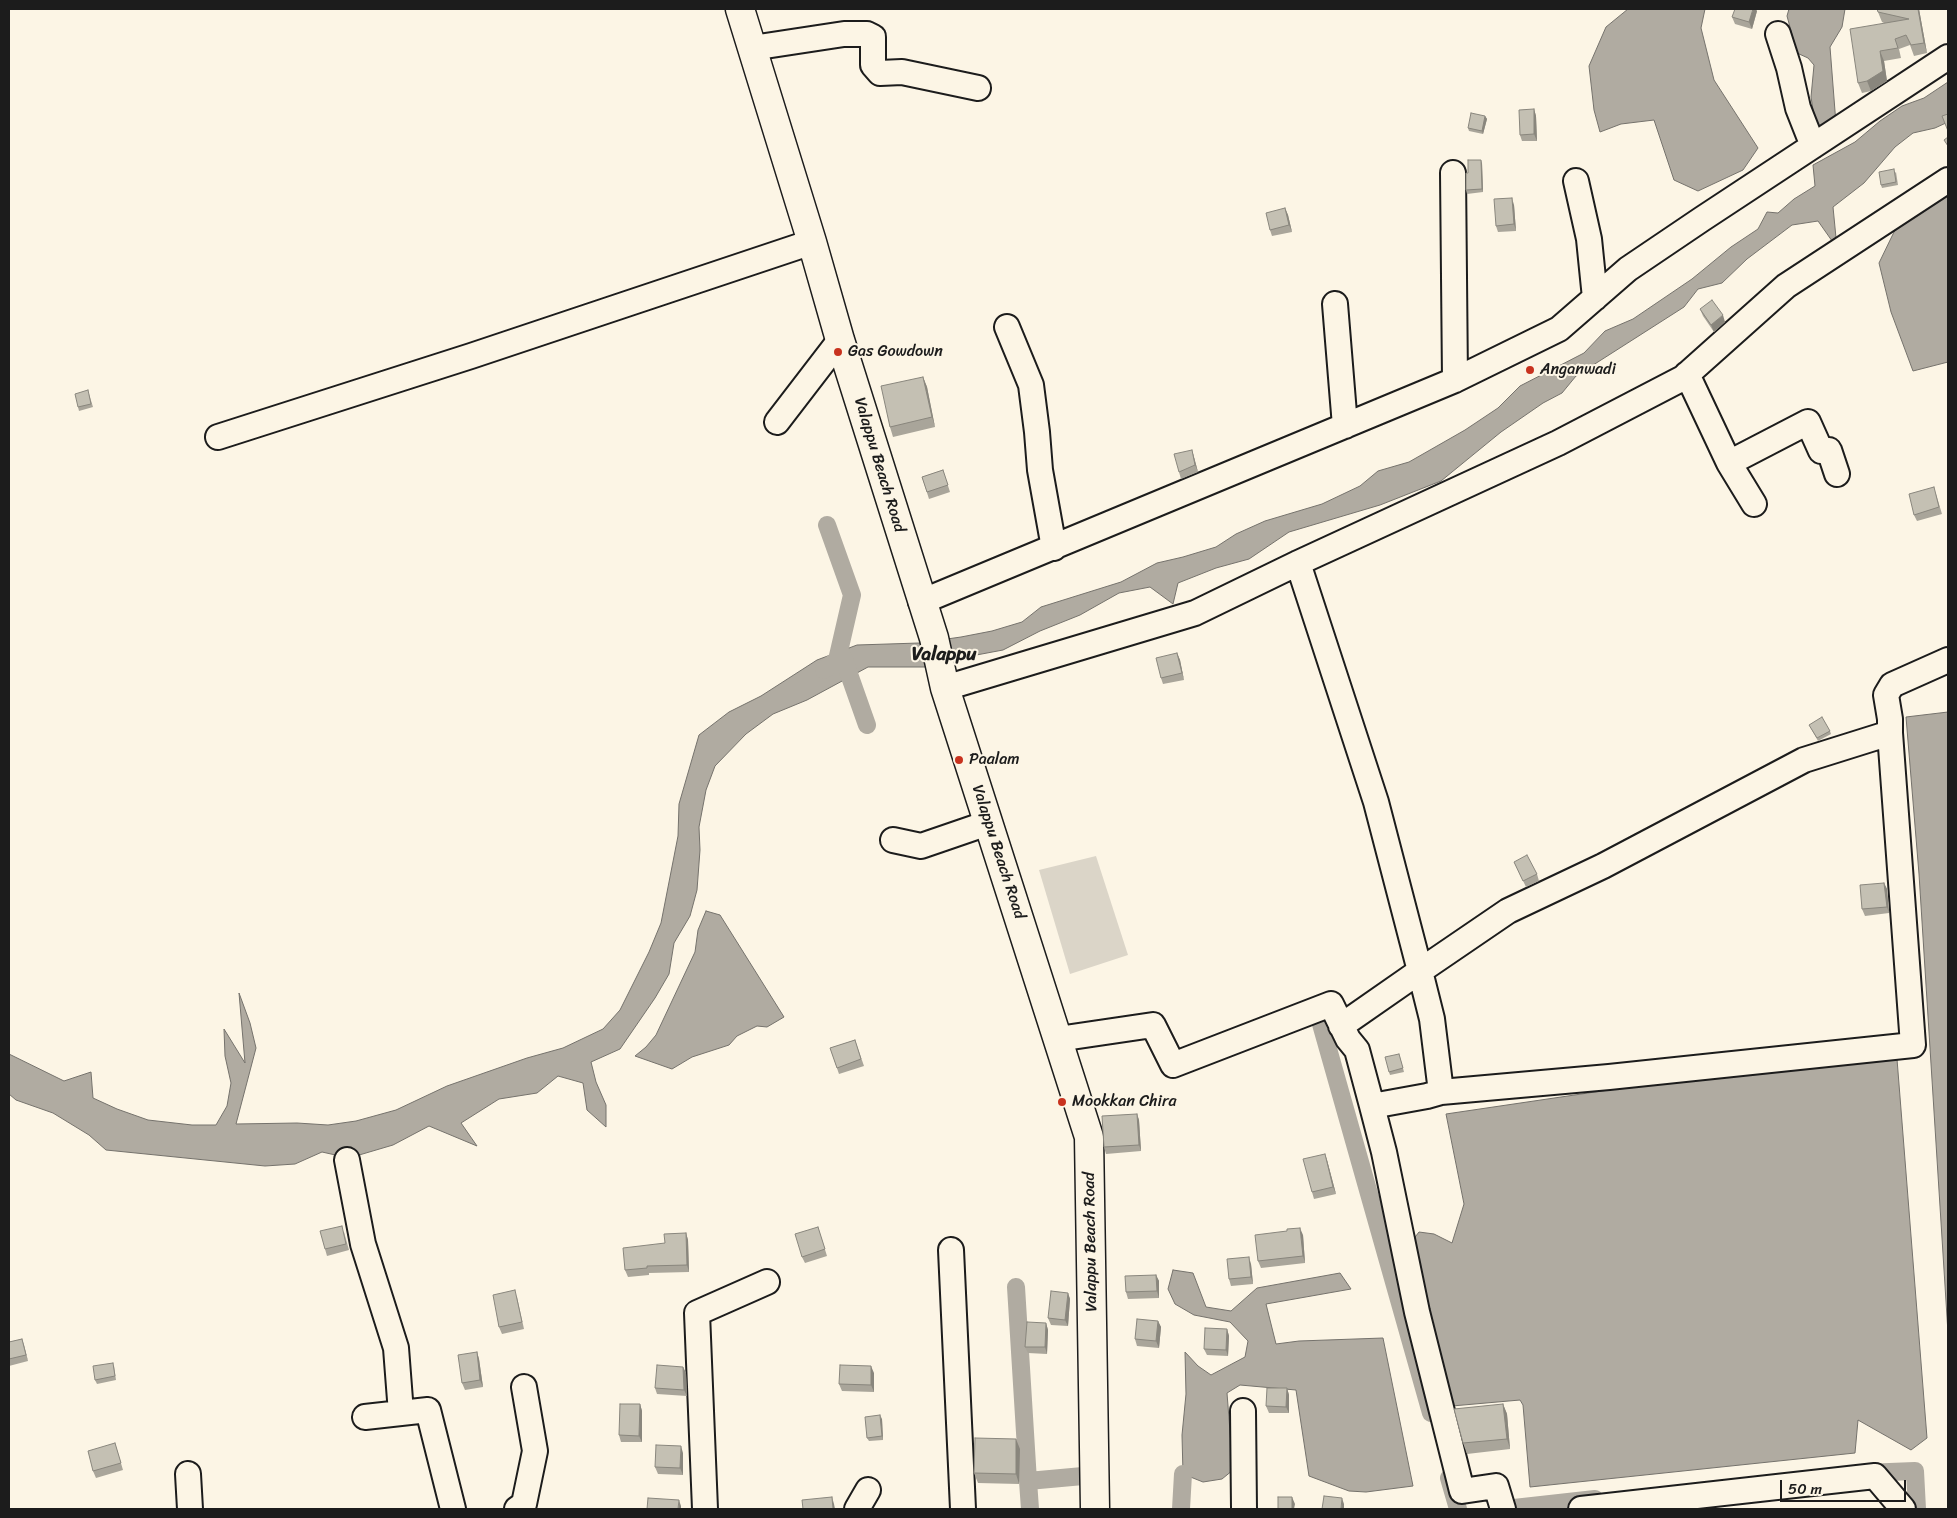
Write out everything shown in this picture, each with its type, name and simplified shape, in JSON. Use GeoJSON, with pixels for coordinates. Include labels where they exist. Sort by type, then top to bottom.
{"type":"FeatureCollection","features":[{"type":"Feature","properties":{"kind":"main road","name":"Valappu Beach Road"},"geometry":{"type":"LineString","coordinates":[[740,9],[812,242],[840,340],[921,602],[934,638],[942,677],[1089,1137],[1095,1509]]}},
{"type":"Feature","properties":{"kind":"street"},"geometry":{"type":"LineString","coordinates":[[752,48],[844,34],[867,34],[873,37],[873,65],[880,73],[902,72],[978,88]]}},
{"type":"Feature","properties":{"kind":"street"},"geometry":{"type":"LineString","coordinates":[[1778,34],[1789,68],[1798,108],[1813,146]]}},
{"type":"Feature","properties":{"kind":"street"},"geometry":{"type":"LineString","coordinates":[[921,602],[1455,380],[1559,329],[1628,270],[1948,57]]}},
{"type":"Feature","properties":{"kind":"street"},"geometry":{"type":"LineString","coordinates":[[1453,173],[1455,380]]}},
{"type":"Feature","properties":{"kind":"street"},"geometry":{"type":"LineString","coordinates":[[1576,180],[1589,240],[1595,298]]}},
{"type":"Feature","properties":{"kind":"street"},"geometry":{"type":"LineString","coordinates":[[942,677],[1195,613],[1298,563],[1558,443],[1687,374],[1786,286],[1948,180]]}},
{"type":"Feature","properties":{"kind":"street"},"geometry":{"type":"LineString","coordinates":[[218,437],[471,356],[812,242]]}},
{"type":"Feature","properties":{"kind":"street"},"geometry":{"type":"LineString","coordinates":[[1335,304],[1345,426]]}},
{"type":"Feature","properties":{"kind":"street"},"geometry":{"type":"LineString","coordinates":[[1007,327],[1031,385],[1040,470],[1054,548]]}},
{"type":"Feature","properties":{"kind":"street"},"geometry":{"type":"LineString","coordinates":[[777,422],[840,340]]}},
{"type":"Feature","properties":{"kind":"street"},"geometry":{"type":"LineString","coordinates":[[1687,374],[1729,463],[1754,504]]}},
{"type":"Feature","properties":{"kind":"street"},"geometry":{"type":"LineString","coordinates":[[1729,463],[1808,422],[1821,451],[1829,450],[1837,474]]}},
{"type":"Feature","properties":{"kind":"street"},"geometry":{"type":"LineString","coordinates":[[1298,563],[1376,802],[1432,1019],[1441,1092]]}},
{"type":"Feature","properties":{"kind":"street"},"geometry":{"type":"LineString","coordinates":[[1372,1106],[1441,1092],[1609,1078],[1914,1045],[1890,720],[1886,695],[1892,685],[1948,660]]}},
{"type":"Feature","properties":{"kind":"street"},"geometry":{"type":"LineString","coordinates":[[1341,1026],[1508,911],[1603,866],[1804,760],[1890,733]]}},
{"type":"Feature","properties":{"kind":"street"},"geometry":{"type":"LineString","coordinates":[[894,840],[921,846],[988,824]]}},
{"type":"Feature","properties":{"kind":"street"},"geometry":{"type":"LineString","coordinates":[[1058,1039],[1153,1026],[1173,1065],[1330,1004],[1348,1039],[1357,1050],[1384,1152],[1418,1312],[1462,1491],[1496,1486],[1502,1505]]}},
{"type":"Feature","properties":{"kind":"street"},"geometry":{"type":"LineString","coordinates":[[347,1160],[363,1244],[396,1348],[402,1413]]}},
{"type":"Feature","properties":{"kind":"street"},"geometry":{"type":"LineString","coordinates":[[951,1250],[963,1509]]}},
{"type":"Feature","properties":{"kind":"street"},"geometry":{"type":"LineString","coordinates":[[705,1509],[697,1312],[767,1282]]}},
{"type":"Feature","properties":{"kind":"street"},"geometry":{"type":"LineString","coordinates":[[517,1509],[524,1504],[535,1451],[524,1387]]}},
{"type":"Feature","properties":{"kind":"street"},"geometry":{"type":"LineString","coordinates":[[365,1417],[428,1410],[454,1509]]}},
{"type":"Feature","properties":{"kind":"street"},"geometry":{"type":"LineString","coordinates":[[1243,1411],[1244,1509]]}},
{"type":"Feature","properties":{"kind":"street"},"geometry":{"type":"LineString","coordinates":[[188,1474],[190,1509]]}},
{"type":"Feature","properties":{"kind":"street"},"geometry":{"type":"LineString","coordinates":[[1581,1509],[1659,1504],[1875,1476],[1902,1509]]}},
{"type":"Feature","properties":{"kind":"shaded area"},"geometry":{"type":"Polygon","coordinates":[[[1628,9],[1705,9],[1701,28],[1714,80],[1758,148],[1743,170],[1698,191],[1674,180],[1654,120],[1621,124],[1600,132],[1594,110],[1589,66],[1606,27],[1628,9]]]}},
{"type":"Feature","properties":{"kind":"shaded area"},"geometry":{"type":"Polygon","coordinates":[[[1789,9],[1845,9],[1842,27],[1830,47],[1836,124],[1816,129],[1811,97],[1814,65],[1808,58],[1797,53],[1787,16],[1789,9]]]}},
{"type":"Feature","properties":{"kind":"shaded area"},"geometry":{"type":"Polygon","coordinates":[[[1948,82],[1948,122],[1935,128],[1913,133],[1895,147],[1864,183],[1833,207],[1837,248],[1818,221],[1792,225],[1747,259],[1722,283],[1698,289],[1684,307],[1576,376],[1562,393],[1543,403],[1501,432],[1441,481],[1380,505],[1289,532],[1249,559],[1216,568],[1178,583],[1173,604],[1150,587],[1119,593],[1080,615],[1040,631],[1003,650],[955,659],[929,667],[868,667],[807,700],[773,714],[746,734],[715,766],[706,790],[699,827],[700,850],[697,890],[690,916],[674,943],[669,974],[620,1049],[591,1062],[596,1082],[606,1105],[606,1127],[587,1110],[583,1083],[558,1076],[537,1093],[499,1099],[461,1123],[477,1146],[429,1126],[393,1145],[349,1158],[322,1152],[295,1164],[265,1166],[106,1150],[89,1135],[53,1113],[16,1100],[9,1094],[9,1054],[64,1081],[91,1072],[93,1098],[148,1120],[192,1125],[216,1125],[227,1106],[231,1083],[225,1056],[224,1029],[245,1063],[239,993],[250,1023],[256,1048],[236,1124],[297,1123],[328,1125],[356,1121],[396,1110],[447,1086],[527,1058],[563,1048],[603,1029],[620,1010],[649,952],[661,923],[678,836],[679,804],[699,735],[729,712],[761,696],[817,660],[857,645],[919,643],[992,631],[1022,622],[1041,607],[1121,582],[1157,563],[1216,547],[1236,534],[1265,521],[1322,504],[1360,486],[1378,471],[1409,462],[1465,430],[1498,408],[1520,386],[1584,353],[1605,331],[1633,319],[1692,279],[1731,247],[1758,229],[1767,212],[1778,213],[1794,199],[1815,186],[1813,165],[1855,142],[1902,106],[1924,98],[1948,82]]]}},
{"type":"Feature","properties":{"kind":"shaded area"},"geometry":{"type":"Polygon","coordinates":[[[1948,185],[1948,362],[1913,371],[1891,312],[1879,263],[1894,232],[1912,214],[1948,185]]]}},
{"type":"Feature","properties":{"kind":"shaded area"},"geometry":{"type":"Polygon","coordinates":[[[1948,712],[1948,1333],[1919,874],[1906,717],[1948,712]]]}},
{"type":"Feature","properties":{"kind":"shaded area"},"geometry":{"type":"Polygon","coordinates":[[[1096,856],[1128,955],[1070,974],[1039,870],[1096,856]]]}},
{"type":"Feature","properties":{"kind":"shaded area"},"geometry":{"type":"Polygon","coordinates":[[[706,911],[720,915],[784,1017],[767,1027],[757,1026],[737,1036],[729,1045],[692,1057],[672,1069],[635,1056],[656,1035],[695,952],[698,930],[706,911]]]}},
{"type":"Feature","properties":{"kind":"shaded area"},"geometry":{"type":"Polygon","coordinates":[[[1897,1059],[1927,1438],[1911,1450],[1858,1420],[1855,1453],[1530,1487],[1523,1405],[1520,1400],[1452,1406],[1412,1241],[1419,1232],[1434,1234],[1452,1243],[1464,1204],[1446,1114],[1764,1067],[1897,1059]]]}},
{"type":"Feature","properties":{"kind":"shaded area"},"geometry":{"type":"Polygon","coordinates":[[[1173,1270],[1193,1273],[1206,1307],[1231,1311],[1257,1288],[1340,1273],[1351,1289],[1266,1304],[1276,1344],[1299,1341],[1383,1338],[1413,1486],[1366,1492],[1349,1491],[1309,1476],[1296,1390],[1240,1385],[1227,1393],[1233,1470],[1222,1479],[1203,1482],[1183,1474],[1182,1435],[1186,1394],[1185,1352],[1198,1366],[1211,1375],[1245,1357],[1248,1341],[1230,1322],[1194,1315],[1175,1304],[1168,1289],[1173,1270]]]}},
{"type":"Feature","properties":{"kind":"building"},"geometry":{"type":"Polygon","coordinates":[[[1735,9],[1753,9],[1749,22],[1732,17],[1735,9]]]}},
{"type":"Feature","properties":{"kind":"building"},"geometry":{"type":"Polygon","coordinates":[[[1877,9],[1918,9],[1924,43],[1911,45],[1906,35],[1895,39],[1898,48],[1880,51],[1883,71],[1867,81],[1858,83],[1850,29],[1909,19],[1878,12],[1877,9]]]}},
{"type":"Feature","properties":{"kind":"building"},"geometry":{"type":"Polygon","coordinates":[[[1534,109],[1534,134],[1520,135],[1519,110],[1534,109]]]}},
{"type":"Feature","properties":{"kind":"building"},"geometry":{"type":"Polygon","coordinates":[[[1471,113],[1485,116],[1482,131],[1468,128],[1471,113]]]}},
{"type":"Feature","properties":{"kind":"building"},"geometry":{"type":"Polygon","coordinates":[[[1948,114],[1948,131],[1942,116],[1948,114]]]}},
{"type":"Feature","properties":{"kind":"building"},"geometry":{"type":"Polygon","coordinates":[[[1948,137],[1948,146],[1944,140],[1948,137]]]}},
{"type":"Feature","properties":{"kind":"building"},"geometry":{"type":"Polygon","coordinates":[[[1468,160],[1481,160],[1482,189],[1466,190],[1468,160]]]}},
{"type":"Feature","properties":{"kind":"building"},"geometry":{"type":"Polygon","coordinates":[[[1894,169],[1896,182],[1881,185],[1879,172],[1894,169]]]}},
{"type":"Feature","properties":{"kind":"building"},"geometry":{"type":"Polygon","coordinates":[[[1512,198],[1514,224],[1496,226],[1494,199],[1512,198]]]}},
{"type":"Feature","properties":{"kind":"building"},"geometry":{"type":"Polygon","coordinates":[[[1285,208],[1289,225],[1270,230],[1266,213],[1285,208]]]}},
{"type":"Feature","properties":{"kind":"building"},"geometry":{"type":"Polygon","coordinates":[[[1712,300],[1723,315],[1711,325],[1700,309],[1712,300]]]}},
{"type":"Feature","properties":{"kind":"building"},"geometry":{"type":"Polygon","coordinates":[[[923,377],[932,417],[890,427],[881,386],[923,377]]]}},
{"type":"Feature","properties":{"kind":"building"},"geometry":{"type":"Polygon","coordinates":[[[88,390],[91,404],[78,407],[75,394],[88,390]]]}},
{"type":"Feature","properties":{"kind":"building"},"geometry":{"type":"Polygon","coordinates":[[[1192,450],[1195,465],[1179,472],[1174,454],[1192,450]]]}},
{"type":"Feature","properties":{"kind":"building"},"geometry":{"type":"Polygon","coordinates":[[[943,470],[948,485],[927,492],[922,477],[943,470]]]}},
{"type":"Feature","properties":{"kind":"building"},"geometry":{"type":"Polygon","coordinates":[[[1934,487],[1939,507],[1914,515],[1909,494],[1934,487]]]}},
{"type":"Feature","properties":{"kind":"building"},"geometry":{"type":"Polygon","coordinates":[[[1177,653],[1182,673],[1161,678],[1156,658],[1177,653]]]}},
{"type":"Feature","properties":{"kind":"building"},"geometry":{"type":"Polygon","coordinates":[[[1822,717],[1830,731],[1817,738],[1809,725],[1822,717]]]}},
{"type":"Feature","properties":{"kind":"building"},"geometry":{"type":"Polygon","coordinates":[[[1527,855],[1537,874],[1523,881],[1514,862],[1527,855]]]}},
{"type":"Feature","properties":{"kind":"building"},"geometry":{"type":"Polygon","coordinates":[[[1884,883],[1887,907],[1862,909],[1860,885],[1884,883]]]}},
{"type":"Feature","properties":{"kind":"building"},"geometry":{"type":"Polygon","coordinates":[[[855,1040],[861,1059],[837,1068],[830,1048],[855,1040]]]}},
{"type":"Feature","properties":{"kind":"building"},"geometry":{"type":"Polygon","coordinates":[[[1399,1054],[1403,1068],[1389,1072],[1385,1057],[1399,1054]]]}},
{"type":"Feature","properties":{"kind":"building"},"geometry":{"type":"Polygon","coordinates":[[[1137,1114],[1139,1145],[1104,1147],[1102,1116],[1137,1114]]]}},
{"type":"Feature","properties":{"kind":"building"},"geometry":{"type":"Polygon","coordinates":[[[1325,1154],[1333,1187],[1312,1192],[1303,1159],[1325,1154]]]}},
{"type":"Feature","properties":{"kind":"building"},"geometry":{"type":"Polygon","coordinates":[[[342,1226],[346,1244],[325,1249],[320,1231],[342,1226]]]}},
{"type":"Feature","properties":{"kind":"building"},"geometry":{"type":"Polygon","coordinates":[[[818,1227],[825,1249],[802,1257],[795,1234],[818,1227]]]}},
{"type":"Feature","properties":{"kind":"building"},"geometry":{"type":"Polygon","coordinates":[[[1300,1228],[1303,1256],[1258,1261],[1255,1235],[1300,1228]]]}},
{"type":"Feature","properties":{"kind":"building"},"geometry":{"type":"Polygon","coordinates":[[[686,1233],[687,1265],[647,1266],[647,1268],[625,1270],[623,1248],[665,1243],[664,1234],[686,1233]]]}},
{"type":"Feature","properties":{"kind":"building"},"geometry":{"type":"Polygon","coordinates":[[[1249,1257],[1251,1277],[1229,1279],[1227,1259],[1249,1257]]]}},
{"type":"Feature","properties":{"kind":"building"},"geometry":{"type":"Polygon","coordinates":[[[1156,1275],[1157,1291],[1126,1292],[1125,1276],[1156,1275]]]}},
{"type":"Feature","properties":{"kind":"building"},"geometry":{"type":"Polygon","coordinates":[[[515,1290],[522,1322],[499,1327],[493,1295],[515,1290]]]}},
{"type":"Feature","properties":{"kind":"building"},"geometry":{"type":"Polygon","coordinates":[[[1051,1291],[1068,1293],[1065,1320],[1048,1318],[1051,1291]]]}},
{"type":"Feature","properties":{"kind":"building"},"geometry":{"type":"Polygon","coordinates":[[[1137,1319],[1158,1321],[1156,1341],[1135,1339],[1137,1319]]]}},
{"type":"Feature","properties":{"kind":"building"},"geometry":{"type":"Polygon","coordinates":[[[1027,1322],[1046,1323],[1045,1347],[1025,1347],[1027,1322]]]}},
{"type":"Feature","properties":{"kind":"building"},"geometry":{"type":"Polygon","coordinates":[[[1205,1328],[1227,1329],[1226,1350],[1204,1349],[1205,1328]]]}},
{"type":"Feature","properties":{"kind":"building"},"geometry":{"type":"Polygon","coordinates":[[[22,1339],[26,1355],[9,1359],[9,1342],[22,1339]]]}},
{"type":"Feature","properties":{"kind":"building"},"geometry":{"type":"Polygon","coordinates":[[[477,1352],[480,1380],[462,1383],[458,1355],[477,1352]]]}},
{"type":"Feature","properties":{"kind":"building"},"geometry":{"type":"Polygon","coordinates":[[[113,1363],[115,1376],[95,1380],[93,1366],[113,1363]]]}},
{"type":"Feature","properties":{"kind":"building"},"geometry":{"type":"Polygon","coordinates":[[[657,1365],[683,1367],[684,1390],[655,1388],[657,1365]]]}},
{"type":"Feature","properties":{"kind":"building"},"geometry":{"type":"Polygon","coordinates":[[[840,1365],[871,1366],[871,1385],[839,1384],[840,1365]]]}},
{"type":"Feature","properties":{"kind":"building"},"geometry":{"type":"Polygon","coordinates":[[[1267,1388],[1287,1388],[1286,1407],[1266,1406],[1267,1388]]]}},
{"type":"Feature","properties":{"kind":"building"},"geometry":{"type":"Polygon","coordinates":[[[620,1404],[640,1404],[639,1436],[619,1435],[620,1404]]]}},
{"type":"Feature","properties":{"kind":"building"},"geometry":{"type":"Polygon","coordinates":[[[1503,1404],[1507,1439],[1463,1443],[1454,1409],[1503,1404]]]}},
{"type":"Feature","properties":{"kind":"building"},"geometry":{"type":"Polygon","coordinates":[[[880,1415],[882,1436],[867,1438],[865,1417],[880,1415]]]}},
{"type":"Feature","properties":{"kind":"building"},"geometry":{"type":"Polygon","coordinates":[[[975,1438],[1016,1439],[1016,1474],[974,1473],[975,1438]]]}},
{"type":"Feature","properties":{"kind":"building"},"geometry":{"type":"Polygon","coordinates":[[[115,1443],[121,1463],[93,1471],[88,1451],[115,1443]]]}},
{"type":"Feature","properties":{"kind":"building"},"geometry":{"type":"Polygon","coordinates":[[[656,1445],[681,1446],[680,1468],[655,1467],[656,1445]]]}},
{"type":"Feature","properties":{"kind":"building"},"geometry":{"type":"Polygon","coordinates":[[[1324,1496],[1342,1498],[1341,1509],[1322,1509],[1324,1496]]]}},
{"type":"Feature","properties":{"kind":"building"},"geometry":{"type":"Polygon","coordinates":[[[832,1497],[833,1509],[803,1509],[802,1500],[832,1497]]]}},
{"type":"Feature","properties":{"kind":"building"},"geometry":{"type":"Polygon","coordinates":[[[1278,1497],[1292,1497],[1292,1509],[1278,1509],[1278,1497]]]}},
{"type":"Feature","properties":{"kind":"building"},"geometry":{"type":"Polygon","coordinates":[[[648,1498],[679,1500],[678,1509],[647,1509],[648,1498]]]}},
{"type":"Feature","properties":{"kind":"waterway"},"geometry":{"type":"LineString","coordinates":[[824,670],[837,660],[852,595],[827,525]]}},
{"type":"Feature","properties":{"kind":"waterway"},"geometry":{"type":"LineString","coordinates":[[843,657],[867,725]]}},
{"type":"Feature","properties":{"kind":"waterway"},"geometry":{"type":"LineString","coordinates":[[1321,1024],[1431,1413]]}},
{"type":"Feature","properties":{"kind":"waterway"},"geometry":{"type":"LineString","coordinates":[[1016,1287],[1028,1481],[1083,1476]]}},
{"type":"Feature","properties":{"kind":"waterway"},"geometry":{"type":"LineString","coordinates":[[1864,1473],[1915,1471],[1917,1509]]}},
{"type":"Feature","properties":{"kind":"waterway"},"geometry":{"type":"LineString","coordinates":[[1181,1509],[1183,1474]]}},
{"type":"Feature","properties":{"kind":"waterway"},"geometry":{"type":"LineString","coordinates":[[1449,1478],[1458,1509]]}},
{"type":"Feature","properties":{"kind":"waterway"},"geometry":{"type":"LineString","coordinates":[[1028,1481],[1030,1509]]}},
{"type":"Feature","properties":{"kind":"waterway"},"geometry":{"type":"LineString","coordinates":[[1505,1509],[1595,1499]]}},
{"type":"Feature","properties":{"kind":"place","name":"Gas Gowdown"},"geometry":{"type":"Point","coordinates":[838,352]}},
{"type":"Feature","properties":{"kind":"place","name":"Anganwadi"},"geometry":{"type":"Point","coordinates":[1530,370]}},
{"type":"Feature","properties":{"kind":"place","name":"Paalam"},"geometry":{"type":"Point","coordinates":[959,760]}},
{"type":"Feature","properties":{"kind":"place","name":"Mookkan Chira"},"geometry":{"type":"Point","coordinates":[1062,1102]}},
{"type":"Feature","properties":{"kind":"district","name":"Valappu"},"geometry":{"type":"Point","coordinates":[944,655]}}]}
